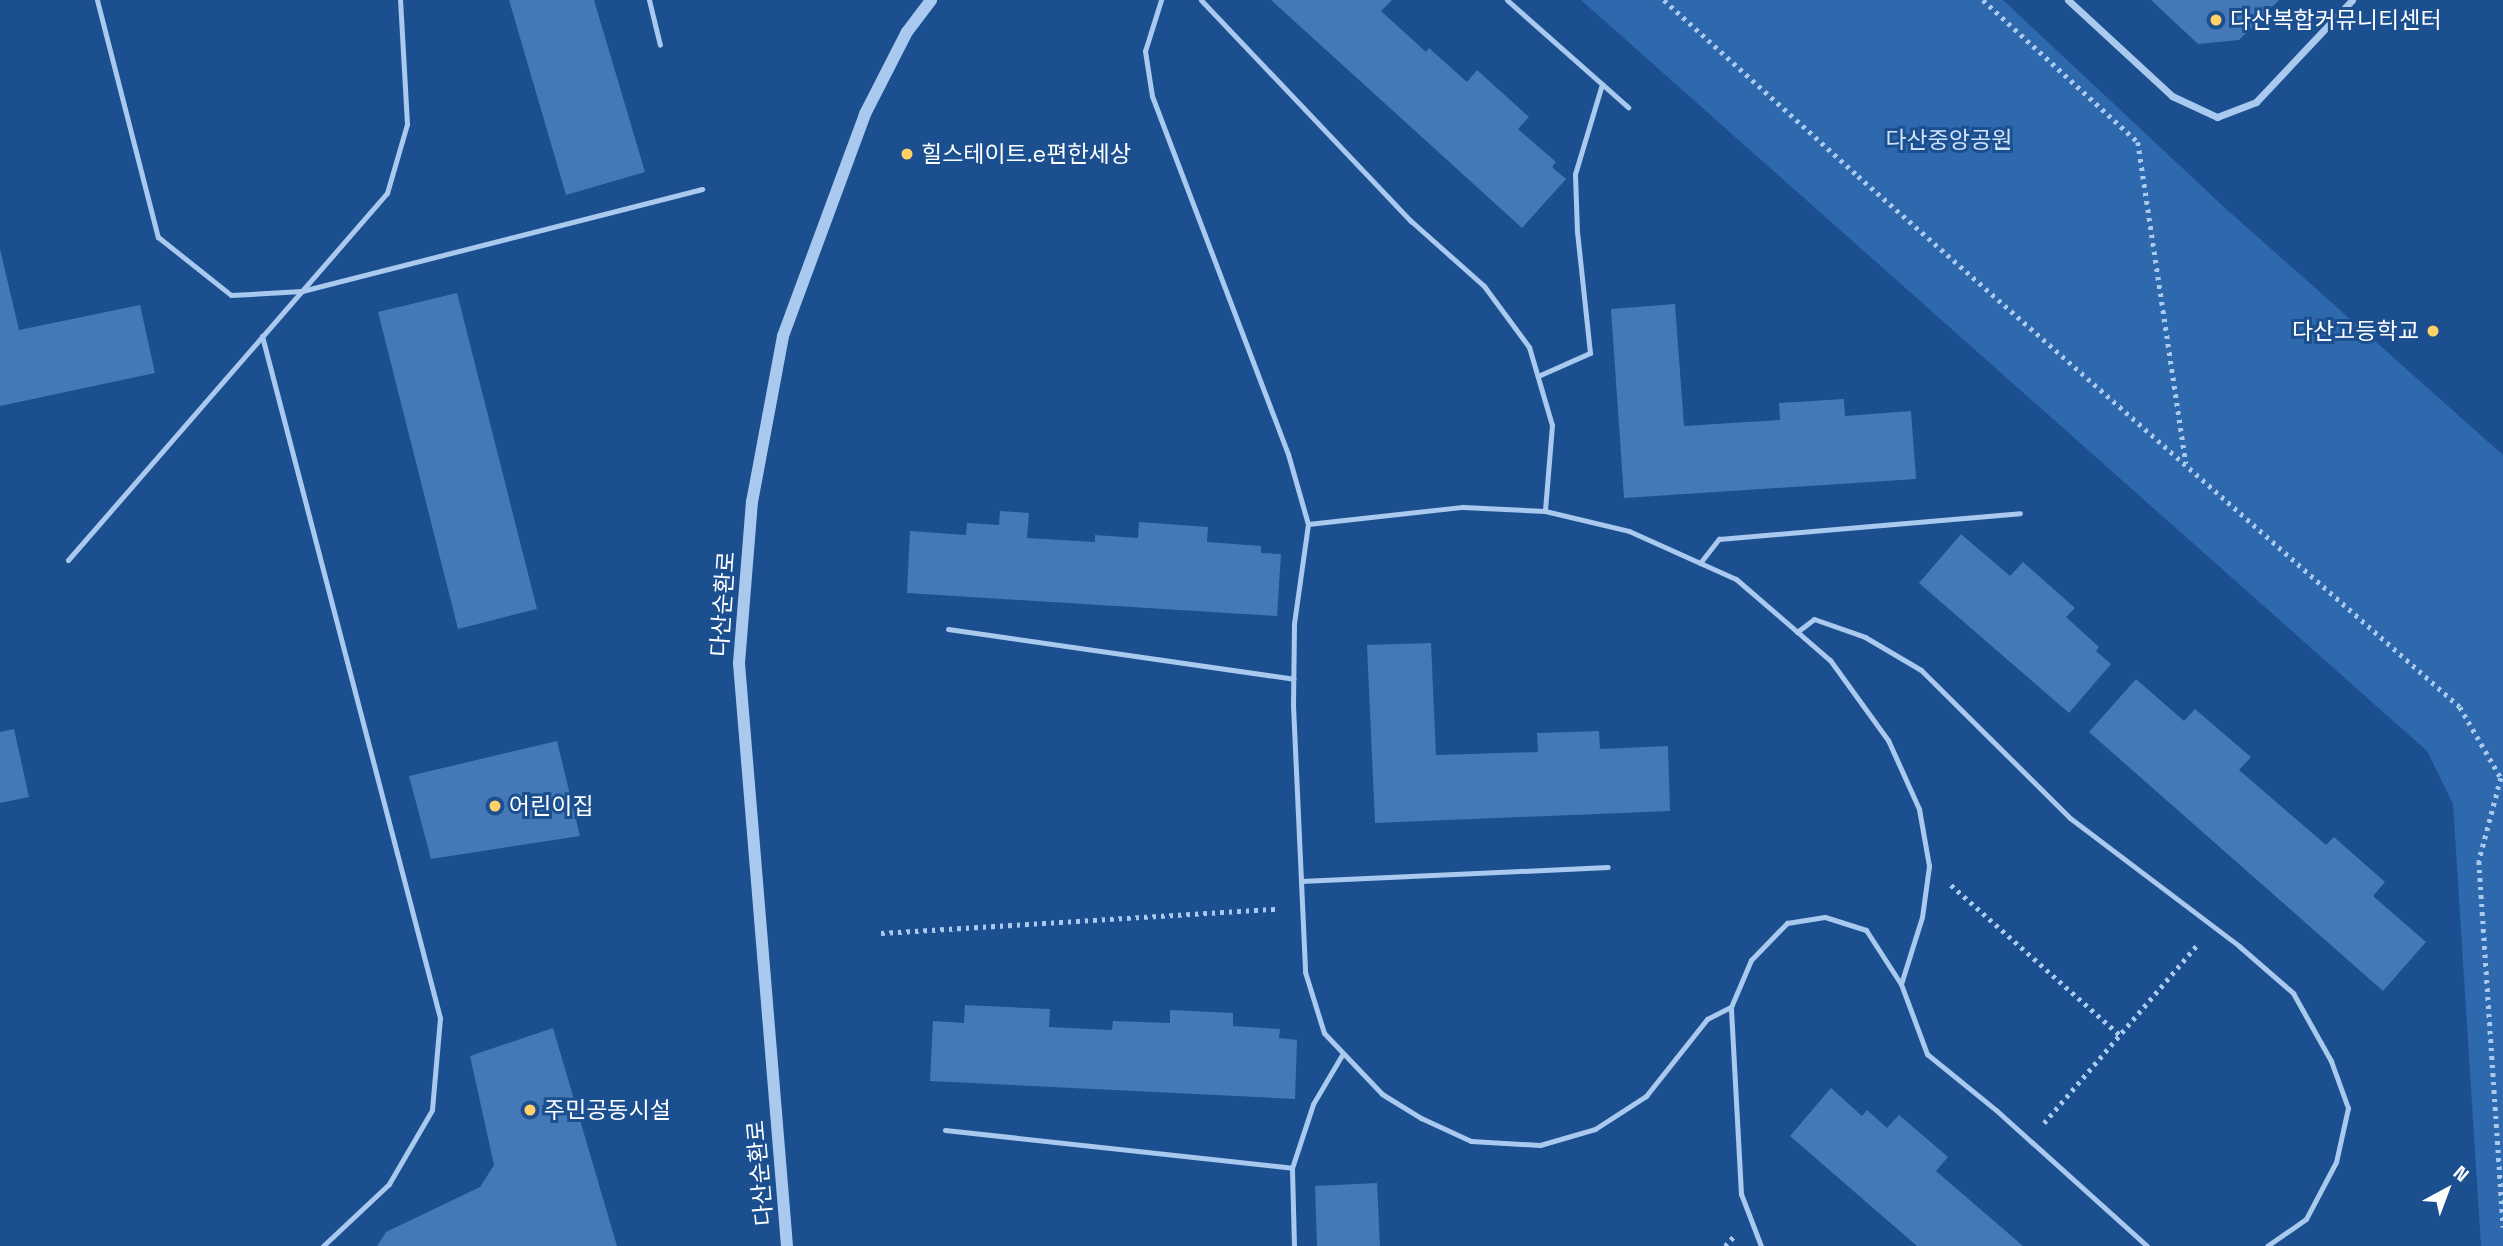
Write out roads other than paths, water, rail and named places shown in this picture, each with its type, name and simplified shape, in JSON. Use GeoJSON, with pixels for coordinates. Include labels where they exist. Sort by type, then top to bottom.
{"type":"FeatureCollection","features":[{"type":"Feature","properties":{"kind":"street","name":"다산순환로"},"geometry":{"type":"LineString","coordinates":[[787,1246],[739,663],[752,502],[783,336],[865,114],[907,32],[931,0]]}},
{"type":"Feature","properties":{"kind":"street"},"geometry":{"type":"LineString","coordinates":[[2068,0],[2172,96],[2217,117],[2256,102],[2352,0]]}},
{"type":"Feature","properties":{"kind":"lane"},"geometry":{"type":"LineString","coordinates":[[97,0],[158,237],[231,295],[302,291],[702,189]]}},
{"type":"Feature","properties":{"kind":"lane"},"geometry":{"type":"LineString","coordinates":[[68,560],[387,193],[407,124],[400,0]]}},
{"type":"Feature","properties":{"kind":"lane"},"geometry":{"type":"LineString","coordinates":[[649,0],[660,45]]}},
{"type":"Feature","properties":{"kind":"lane"},"geometry":{"type":"LineString","coordinates":[[1161,0],[1145,51],[1153,96],[1288,454],[1308,524],[1294,624],[1293,679],[1306,972],[1324,1033],[1382,1094],[1421,1118],[1471,1141],[1540,1145],[1595,1129],[1646,1096],[1707,1019],[1731,1007]]}},
{"type":"Feature","properties":{"kind":"lane"},"geometry":{"type":"LineString","coordinates":[[1201,0],[1411,221],[1484,286],[1529,346],[1552,425],[1545,511]]}},
{"type":"Feature","properties":{"kind":"lane"},"geometry":{"type":"LineString","coordinates":[[1507,0],[1628,107]]}},
{"type":"Feature","properties":{"kind":"lane"},"geometry":{"type":"LineString","coordinates":[[1538,376],[1590,353],[1577,232],[1575,174],[1602,84]]}},
{"type":"Feature","properties":{"kind":"lane"},"geometry":{"type":"LineString","coordinates":[[262,336],[440,1018],[432,1110],[389,1184],[323,1246]]}},
{"type":"Feature","properties":{"kind":"lane"},"geometry":{"type":"LineString","coordinates":[[1308,524],[1463,507],[1545,511],[1629,531],[1737,579],[1830,660],[1888,740],[1919,809],[1929,866],[1922,917],[1900,984]]}},
{"type":"Feature","properties":{"kind":"lane"},"geometry":{"type":"LineString","coordinates":[[1700,563],[1719,539],[2020,513]]}},
{"type":"Feature","properties":{"kind":"lane"},"geometry":{"type":"LineString","coordinates":[[1797,632],[1814,620],[1865,636],[1921,670],[2070,818],[2213,927],[2292,993],[2331,1061],[2348,1108],[2336,1162],[2306,1219],[2267,1246]]}},
{"type":"Feature","properties":{"kind":"lane"},"geometry":{"type":"LineString","coordinates":[[948,629],[1293,679]]}},
{"type":"Feature","properties":{"kind":"lane"},"geometry":{"type":"LineString","coordinates":[[1301,881],[1608,867]]}},
{"type":"Feature","properties":{"kind":"lane"},"geometry":{"type":"LineString","coordinates":[[1761,1246],[1741,1194],[1731,1007],[1751,960],[1787,923],[1825,917],[1866,930],[1900,984],[1927,1054],[2029,1140],[2147,1246]]}},
{"type":"Feature","properties":{"kind":"lane"},"geometry":{"type":"LineString","coordinates":[[1294,1246],[1292,1167],[1313,1104],[1343,1053]]}},
{"type":"Feature","properties":{"kind":"lane"},"geometry":{"type":"LineString","coordinates":[[945,1130],[1292,1167]]}},
{"type":"Feature","properties":{"kind":"place","name":"다산복합커뮤니티센터"},"geometry":{"type":"Point","coordinates":[2216,20]}},
{"type":"Feature","properties":{"kind":"place","name":"힐스테이트.e편한세상"},"geometry":{"type":"Point","coordinates":[907,154]}},
{"type":"Feature","properties":{"kind":"place","name":"다산고등학교"},"geometry":{"type":"Point","coordinates":[2433,331]}},
{"type":"Feature","properties":{"kind":"place","name":"어린이집"},"geometry":{"type":"Point","coordinates":[495,806]}},
{"type":"Feature","properties":{"kind":"place","name":"주민공동시설"},"geometry":{"type":"Point","coordinates":[530,1110]}},
{"type":"Feature","properties":{"kind":"park label","name":"다산중앙공원"},"geometry":{"type":"Point","coordinates":[1949,140]}}]}
